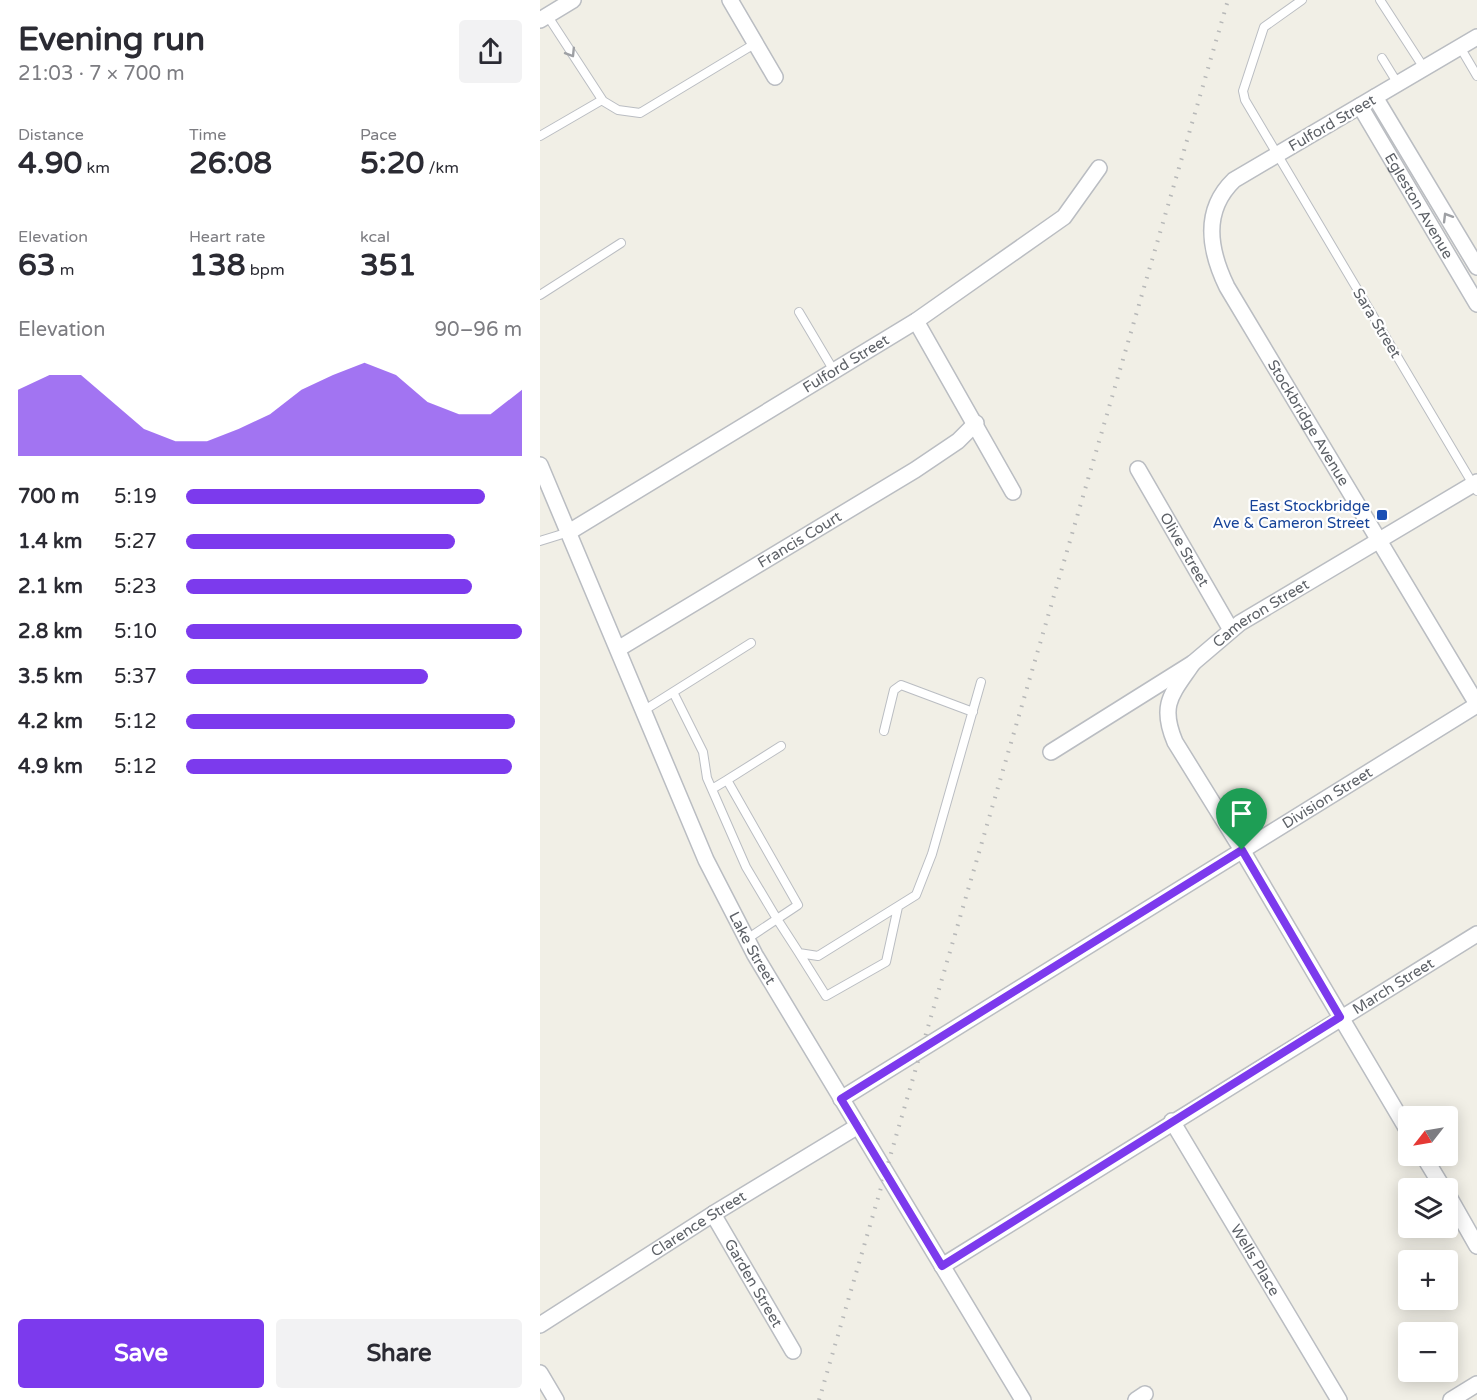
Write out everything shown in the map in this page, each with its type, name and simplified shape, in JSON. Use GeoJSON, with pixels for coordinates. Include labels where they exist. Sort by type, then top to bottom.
{"type":"FeatureCollection","features":[{"type":"Feature","properties":{"kind":"street"},"geometry":{"type":"LineString","coordinates":[[544,17],[573,0]]}},
{"type":"Feature","properties":{"kind":"street"},"geometry":{"type":"LineString","coordinates":[[730,0],[775,77]]}},
{"type":"Feature","properties":{"kind":"street","name":"Fulford Street"},"geometry":{"type":"LineString","coordinates":[[1210,229],[1225,189],[1234,180],[1477,37]]}},
{"type":"Feature","properties":{"kind":"street","name":"Egleston Avenue"},"geometry":{"type":"LineString","coordinates":[[1375,98],[1475,264]]}},
{"type":"Feature","properties":{"kind":"street","name":"Egleston Avenue"},"geometry":{"type":"LineString","coordinates":[[1360,106],[1477,304]]}},
{"type":"Feature","properties":{"kind":"street","name":"Fulford Street"},"geometry":{"type":"LineString","coordinates":[[569,532],[916,321],[1064,217],[1099,168]]}},
{"type":"Feature","properties":{"kind":"street","name":"Stockbridge Avenue"},"geometry":{"type":"LineString","coordinates":[[1210,229],[1213,255],[1227,287],[1381,540],[1477,705]]}},
{"type":"Feature","properties":{"kind":"street"},"geometry":{"type":"LineString","coordinates":[[1457,270],[1475,264]]}},
{"type":"Feature","properties":{"kind":"street"},"geometry":{"type":"LineString","coordinates":[[916,321],[976,423],[1013,492]]}},
{"type":"Feature","properties":{"kind":"street","name":"Francis Court"},"geometry":{"type":"LineString","coordinates":[[618,649],[915,470],[958,441],[976,423]]}},
{"type":"Feature","properties":{"kind":"street","name":"Lake Street"},"geometry":{"type":"LineString","coordinates":[[540,465],[706,860],[747,939],[1023,1400]]}},
{"type":"Feature","properties":{"kind":"street","name":"Olive Street"},"geometry":{"type":"LineString","coordinates":[[1138,469],[1231,630]]}},
{"type":"Feature","properties":{"kind":"street","name":"Cameron Street"},"geometry":{"type":"LineString","coordinates":[[1051,752],[1193,663],[1231,630],[1476,486]]}},
{"type":"Feature","properties":{"kind":"street"},"geometry":{"type":"LineString","coordinates":[[1193,663],[1169,698],[1166,714],[1175,742],[1242,850],[1398,1114]]}},
{"type":"Feature","properties":{"kind":"street","name":"Division Street"},"geometry":{"type":"LineString","coordinates":[[841,1099],[1477,705]]}},
{"type":"Feature","properties":{"kind":"street","name":"March Street"},"geometry":{"type":"LineString","coordinates":[[942,1266],[1172,1121],[1477,934]]}},
{"type":"Feature","properties":{"kind":"street","name":"Wells Place"},"geometry":{"type":"LineString","coordinates":[[1172,1121],[1339,1400]]}},
{"type":"Feature","properties":{"kind":"street","name":"Clarence Street"},"geometry":{"type":"LineString","coordinates":[[540,1325],[713,1214],[858,1126]]}},
{"type":"Feature","properties":{"kind":"street"},"geometry":{"type":"LineString","coordinates":[[1458,1213],[1477,1246]]}},
{"type":"Feature","properties":{"kind":"street","name":"Garden Street"},"geometry":{"type":"LineString","coordinates":[[713,1214],[793,1351]]}},
{"type":"Feature","properties":{"kind":"street"},"geometry":{"type":"LineString","coordinates":[[540,1374],[556,1400]]}},
{"type":"Feature","properties":{"kind":"street"},"geometry":{"type":"LineString","coordinates":[[1452,1400],[1477,1384]]}},
{"type":"Feature","properties":{"kind":"lane","name":"Sara Street"},"geometry":{"type":"LineString","coordinates":[[1302,0],[1264,27],[1243,91],[1245,100],[1476,486]]}},
{"type":"Feature","properties":{"kind":"lane"},"geometry":{"type":"LineString","coordinates":[[1380,0],[1424,68]]}},
{"type":"Feature","properties":{"kind":"lane"},"geometry":{"type":"LineString","coordinates":[[544,17],[602,100],[618,110],[640,112],[756,44]]}},
{"type":"Feature","properties":{"kind":"lane"},"geometry":{"type":"LineString","coordinates":[[1460,47],[1477,76]]}},
{"type":"Feature","properties":{"kind":"lane"},"geometry":{"type":"LineString","coordinates":[[1382,58],[1398,84]]}},
{"type":"Feature","properties":{"kind":"lane"},"geometry":{"type":"LineString","coordinates":[[540,136],[602,100]]}},
{"type":"Feature","properties":{"kind":"lane"},"geometry":{"type":"LineString","coordinates":[[540,295],[621,243]]}},
{"type":"Feature","properties":{"kind":"lane"},"geometry":{"type":"LineString","coordinates":[[799,312],[834,371]]}},
{"type":"Feature","properties":{"kind":"lane"},"geometry":{"type":"LineString","coordinates":[[540,541],[569,532]]}},
{"type":"Feature","properties":{"kind":"lane"},"geometry":{"type":"LineString","coordinates":[[643,711],[751,643]]}},
{"type":"Feature","properties":{"kind":"lane"},"geometry":{"type":"LineString","coordinates":[[800,953],[818,956],[916,895],[928,867],[981,682]]}},
{"type":"Feature","properties":{"kind":"lane"},"geometry":{"type":"LineString","coordinates":[[884,730],[894,690],[901,685],[973,712]]}},
{"type":"Feature","properties":{"kind":"lane"},"geometry":{"type":"LineString","coordinates":[[673,692],[703,752],[707,778],[746,867],[826,996],[886,962],[898,907]]}},
{"type":"Feature","properties":{"kind":"lane"},"geometry":{"type":"LineString","coordinates":[[712,789],[781,746]]}},
{"type":"Feature","properties":{"kind":"lane"},"geometry":{"type":"LineString","coordinates":[[727,780],[798,905],[747,939]]}},
{"type":"Feature","properties":{"kind":"railway"},"geometry":{"type":"LineString","coordinates":[[819,1400],[1228,0]]}},
{"type":"Feature","properties":{"kind":"place","name":"East Stockbridge Ave & Cameron Street"},"geometry":{"type":"Point","coordinates":[1382,515]}},
{"type":"Feature","properties":{"kind":"route"},"geometry":{"type":"LineString","coordinates":[[1242,850],[1340,1017],[942,1266],[841,1099],[1000,1003],[1242,850]]}}]}
